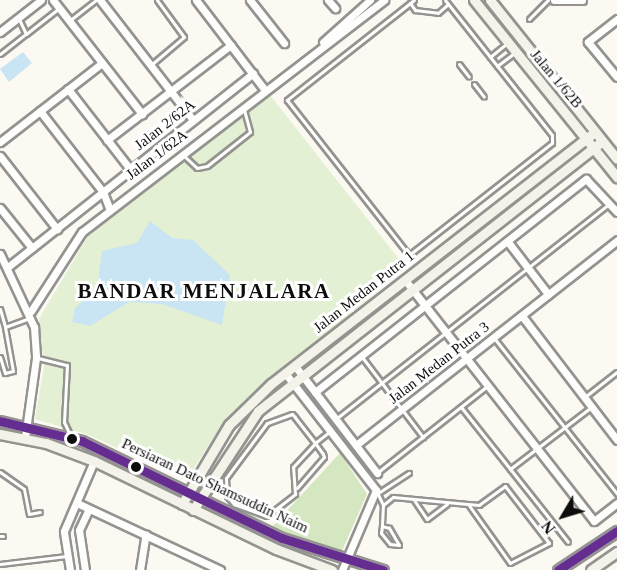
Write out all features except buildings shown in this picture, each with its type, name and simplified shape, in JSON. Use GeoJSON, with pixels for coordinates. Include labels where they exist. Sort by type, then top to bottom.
{"type":"FeatureCollection","features":[{"type":"Feature","properties":{"kind":"main road","name":"Jalan 1/62B"},"geometry":{"type":"LineString","coordinates":[[474,0],[617,177]]}},
{"type":"Feature","properties":{"kind":"main road","name":"Jalan 1/62B"},"geometry":{"type":"LineString","coordinates":[[490,0],[617,159]]}},
{"type":"Feature","properties":{"kind":"main road","name":"Jalan Medan Putra 1"},"geometry":{"type":"LineString","coordinates":[[182,504],[229,425],[285,373],[595,132]]}},
{"type":"Feature","properties":{"kind":"main road","name":"Jalan Medan Putra 1"},"geometry":{"type":"LineString","coordinates":[[193,510],[258,411],[602,141]]}},
{"type":"Feature","properties":{"kind":"main road","name":"Persiaran Dato Shamsuddin Naim"},"geometry":{"type":"LineString","coordinates":[[0,421],[28,424],[70,436],[189,491],[282,538],[383,570]]}},
{"type":"Feature","properties":{"kind":"main road","name":"Persiaran Dato Shamsuddin Naim"},"geometry":{"type":"LineString","coordinates":[[0,434],[25,437],[94,460],[193,510],[332,570]]}},
{"type":"Feature","properties":{"kind":"main road"},"geometry":{"type":"LineString","coordinates":[[558,570],[617,531]]}},
{"type":"Feature","properties":{"kind":"main road"},"geometry":{"type":"LineString","coordinates":[[591,570],[617,552]]}},
{"type":"Feature","properties":{"kind":"street"},"geometry":{"type":"LineString","coordinates":[[23,0],[30,8]]}},
{"type":"Feature","properties":{"kind":"street"},"geometry":{"type":"LineString","coordinates":[[0,32],[41,0]]}},
{"type":"Feature","properties":{"kind":"street"},"geometry":{"type":"LineString","coordinates":[[53,0],[142,114]]}},
{"type":"Feature","properties":{"kind":"street"},"geometry":{"type":"LineString","coordinates":[[98,0],[193,120]]}},
{"type":"Feature","properties":{"kind":"street"},"geometry":{"type":"LineString","coordinates":[[196,0],[264,89]]}},
{"type":"Feature","properties":{"kind":"street"},"geometry":{"type":"LineString","coordinates":[[250,0],[284,43]]}},
{"type":"Feature","properties":{"kind":"street"},"geometry":{"type":"LineString","coordinates":[[328,0],[335,8]]}},
{"type":"Feature","properties":{"kind":"street","name":"Jalan 1/62A"},"geometry":{"type":"LineString","coordinates":[[31,315],[82,232],[109,208],[323,42],[370,0]]}},
{"type":"Feature","properties":{"kind":"street","name":"Jalan 1/62A"},"geometry":{"type":"LineString","coordinates":[[323,42],[384,0]]}},
{"type":"Feature","properties":{"kind":"street"},"geometry":{"type":"LineString","coordinates":[[554,0],[582,0]]}},
{"type":"Feature","properties":{"kind":"street"},"geometry":{"type":"LineString","coordinates":[[617,19],[588,42],[617,77]]}},
{"type":"Feature","properties":{"kind":"street"},"geometry":{"type":"LineString","coordinates":[[108,140],[231,45]]}},
{"type":"Feature","properties":{"kind":"street"},"geometry":{"type":"LineString","coordinates":[[0,142],[102,63]]}},
{"type":"Feature","properties":{"kind":"street","name":"Jalan 2/62A"},"geometry":{"type":"LineString","coordinates":[[9,266],[253,73]]}},
{"type":"Feature","properties":{"kind":"street"},"geometry":{"type":"LineString","coordinates":[[68,89],[130,169]]}},
{"type":"Feature","properties":{"kind":"street"},"geometry":{"type":"LineString","coordinates":[[40,111],[104,192],[109,208]]}},
{"type":"Feature","properties":{"kind":"street"},"geometry":{"type":"LineString","coordinates":[[1,158],[57,229]]}},
{"type":"Feature","properties":{"kind":"street"},"geometry":{"type":"LineString","coordinates":[[315,392],[586,179],[617,212]]}},
{"type":"Feature","properties":{"kind":"street"},"geometry":{"type":"LineString","coordinates":[[0,208],[32,248]]}},
{"type":"Feature","properties":{"kind":"street","name":"Jalan Medan Putra 3"},"geometry":{"type":"LineString","coordinates":[[356,446],[617,240]]}},
{"type":"Feature","properties":{"kind":"street"},"geometry":{"type":"LineString","coordinates":[[508,242],[548,294]]}},
{"type":"Feature","properties":{"kind":"street"},"geometry":{"type":"LineString","coordinates":[[0,254],[9,266],[31,315],[36,358],[25,437]]}},
{"type":"Feature","properties":{"kind":"street"},"geometry":{"type":"LineString","coordinates":[[405,280],[594,521],[617,503]]}},
{"type":"Feature","properties":{"kind":"street"},"geometry":{"type":"LineString","coordinates":[[522,316],[617,440]]}},
{"type":"Feature","properties":{"kind":"street"},"geometry":{"type":"LineString","coordinates":[[295,366],[377,473]]}},
{"type":"Feature","properties":{"kind":"street"},"geometry":{"type":"LineString","coordinates":[[285,373],[377,491],[342,570]]}},
{"type":"Feature","properties":{"kind":"street"},"geometry":{"type":"LineString","coordinates":[[89,509],[79,530],[84,567],[69,568],[64,531],[94,460]]}},
{"type":"Feature","properties":{"kind":"street"},"geometry":{"type":"LineString","coordinates":[[76,502],[220,570]]}},
{"type":"Feature","properties":{"kind":"street"},"geometry":{"type":"LineString","coordinates":[[140,570],[146,534]]}},
{"type":"Feature","properties":{"kind":"lane"},"geometry":{"type":"LineString","coordinates":[[69,21],[98,0]]}},
{"type":"Feature","properties":{"kind":"lane"},"geometry":{"type":"LineString","coordinates":[[150,65],[184,37],[157,0]]}},
{"type":"Feature","properties":{"kind":"lane"},"geometry":{"type":"LineString","coordinates":[[414,0],[287,100],[409,255],[552,143],[552,135],[445,0]]}},
{"type":"Feature","properties":{"kind":"lane"},"geometry":{"type":"LineString","coordinates":[[529,19],[548,0]]}},
{"type":"Feature","properties":{"kind":"lane"},"geometry":{"type":"LineString","coordinates":[[410,3],[415,10],[438,13],[448,4]]}},
{"type":"Feature","properties":{"kind":"lane"},"geometry":{"type":"LineString","coordinates":[[0,54],[60,8]]}},
{"type":"Feature","properties":{"kind":"lane"},"geometry":{"type":"LineString","coordinates":[[18,18],[27,34]]}},
{"type":"Feature","properties":{"kind":"lane"},"geometry":{"type":"LineString","coordinates":[[490,57],[507,43]]}},
{"type":"Feature","properties":{"kind":"lane"},"geometry":{"type":"LineString","coordinates":[[497,66],[515,53]]}},
{"type":"Feature","properties":{"kind":"lane"},"geometry":{"type":"LineString","coordinates":[[459,64],[469,77]]}},
{"type":"Feature","properties":{"kind":"lane"},"geometry":{"type":"LineString","coordinates":[[474,84],[484,97]]}},
{"type":"Feature","properties":{"kind":"lane"},"geometry":{"type":"LineString","coordinates":[[182,153],[197,168],[207,166],[250,132],[243,105]]}},
{"type":"Feature","properties":{"kind":"lane"},"geometry":{"type":"LineString","coordinates":[[335,419],[610,203]]}},
{"type":"Feature","properties":{"kind":"lane"},"geometry":{"type":"LineString","coordinates":[[0,309],[13,371],[5,373],[0,357]]}},
{"type":"Feature","properties":{"kind":"lane"},"geometry":{"type":"LineString","coordinates":[[5,327],[31,315]]}},
{"type":"Feature","properties":{"kind":"lane"},"geometry":{"type":"LineString","coordinates":[[0,339],[7,338]]}},
{"type":"Feature","properties":{"kind":"lane"},"geometry":{"type":"LineString","coordinates":[[494,338],[617,494]]}},
{"type":"Feature","properties":{"kind":"lane"},"geometry":{"type":"LineString","coordinates":[[361,356],[423,437]]}},
{"type":"Feature","properties":{"kind":"lane"},"geometry":{"type":"LineString","coordinates":[[36,358],[67,365],[64,422],[70,436]]}},
{"type":"Feature","properties":{"kind":"lane"},"geometry":{"type":"LineString","coordinates":[[584,398],[617,372]]}},
{"type":"Feature","properties":{"kind":"lane"},"geometry":{"type":"LineString","coordinates":[[377,473],[488,386]]}},
{"type":"Feature","properties":{"kind":"lane"},"geometry":{"type":"LineString","coordinates":[[461,407],[568,542]]}},
{"type":"Feature","properties":{"kind":"lane"},"geometry":{"type":"LineString","coordinates":[[510,469],[591,407]]}},
{"type":"Feature","properties":{"kind":"lane"},"geometry":{"type":"LineString","coordinates":[[292,414],[315,443],[324,460],[297,488],[283,508],[267,516],[234,504],[227,496],[226,478],[251,442],[276,418],[292,414]]}},
{"type":"Feature","properties":{"kind":"lane"},"geometry":{"type":"LineString","coordinates":[[297,488],[292,471],[315,443],[330,431]]}},
{"type":"Feature","properties":{"kind":"lane"},"geometry":{"type":"LineString","coordinates":[[0,472],[24,489],[29,514],[40,512]]}},
{"type":"Feature","properties":{"kind":"lane"},"geometry":{"type":"LineString","coordinates":[[382,526],[389,528],[399,545],[390,544],[382,526],[383,505],[377,491],[409,473]]}},
{"type":"Feature","properties":{"kind":"lane"},"geometry":{"type":"LineString","coordinates":[[383,505],[393,497],[479,505],[505,486],[549,543],[510,562],[468,504]]}},
{"type":"Feature","properties":{"kind":"lane"},"geometry":{"type":"LineString","coordinates":[[414,500],[428,519],[448,503]]}},
{"type":"Feature","properties":{"kind":"lane"},"geometry":{"type":"LineString","coordinates":[[0,564],[68,556]]}},
{"type":"Feature","properties":{"kind":"green space"},"geometry":{"type":"Polygon","coordinates":[[[270,95],[406,268],[249,397],[222,425],[186,480],[89,435],[35,419],[44,367],[39,319],[88,236],[270,95]]]}},
{"type":"Feature","properties":{"kind":"green space"},"geometry":{"type":"Polygon","coordinates":[[[340,453],[367,494],[341,553],[272,527],[340,453]]]}},
{"type":"Feature","properties":{"kind":"water"},"geometry":{"type":"Polygon","coordinates":[[[23,52],[32,63],[9,82],[0,69],[23,52]]]}},
{"type":"Feature","properties":{"kind":"water"},"geometry":{"type":"Polygon","coordinates":[[[150,221],[172,238],[193,240],[230,275],[222,325],[162,304],[129,302],[90,326],[72,322],[75,308],[97,289],[102,251],[137,243],[150,221]]]}},
{"type":"Feature","properties":{"kind":"transit line"},"geometry":{"type":"LineString","coordinates":[[0,421],[82,441],[282,538],[383,570]]}},
{"type":"Feature","properties":{"kind":"transit line"},"geometry":{"type":"LineString","coordinates":[[558,570],[617,531]]}},
{"type":"Feature","properties":{"kind":"district","name":"BANDAR MENJALARA"},"geometry":{"type":"Point","coordinates":[204,291]}}]}
